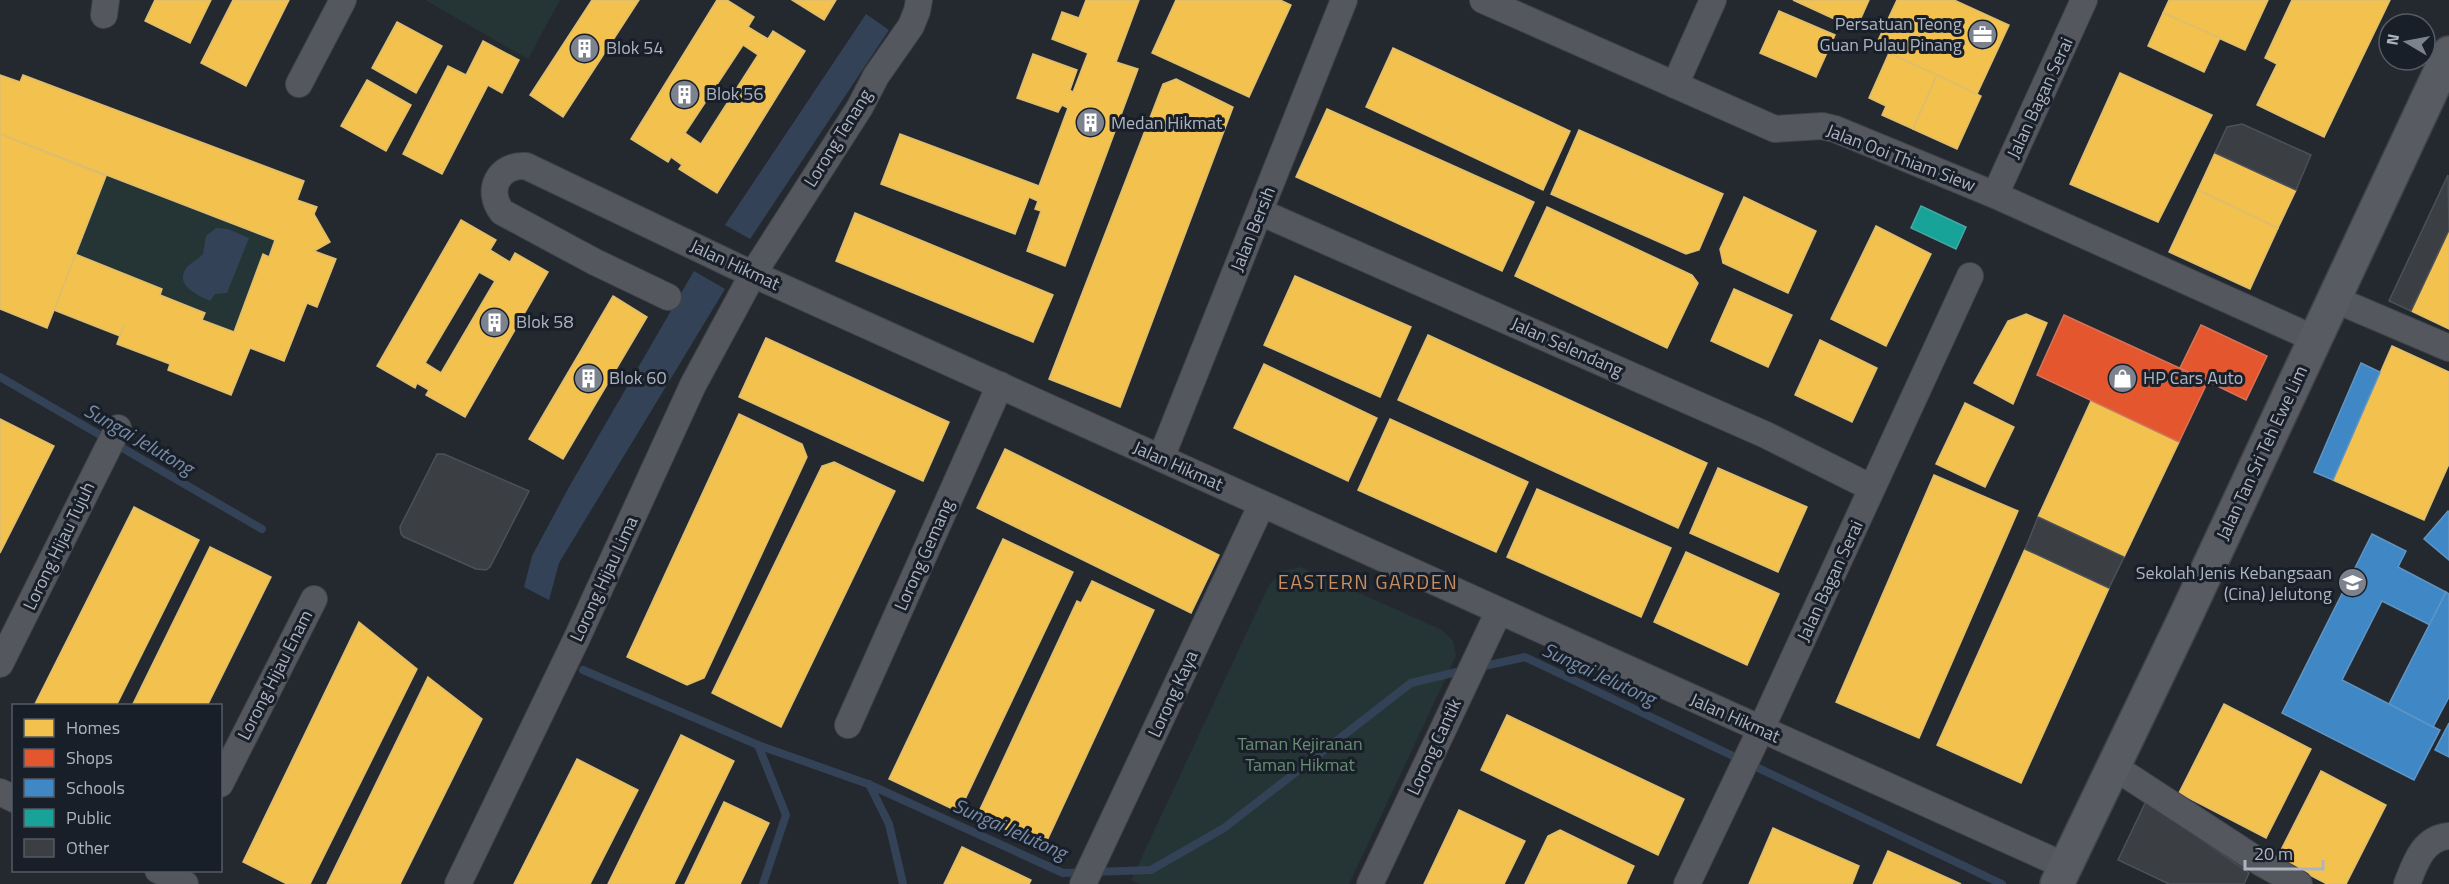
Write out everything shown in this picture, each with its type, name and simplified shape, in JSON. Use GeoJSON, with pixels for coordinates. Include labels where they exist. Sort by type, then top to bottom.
{"type":"FeatureCollection","features":[{"type":"Feature","properties":{"kind":"main road","name":"Jalan Tan Sri Teh Ewe Lim"},"geometry":{"type":"LineString","coordinates":[[2061,875],[2449,53]]}},
{"type":"Feature","properties":{"kind":"street"},"geometry":{"type":"LineString","coordinates":[[299,84],[344,0]]}},
{"type":"Feature","properties":{"kind":"street","name":"Lorong Tenang"},"geometry":{"type":"LineString","coordinates":[[744,270],[860,107],[876,76],[911,26],[919,0]]}},
{"type":"Feature","properties":{"kind":"street","name":"Jalan Bersih"},"geometry":{"type":"LineString","coordinates":[[1161,458],[1344,0]]}},
{"type":"Feature","properties":{"kind":"street","name":"Jalan Ooi Thiam Siew"},"geometry":{"type":"LineString","coordinates":[[1483,0],[1775,129],[1822,126],[1835,129],[1995,195],[2315,339]]}},
{"type":"Feature","properties":{"kind":"street"},"geometry":{"type":"LineString","coordinates":[[1675,85],[1713,0]]}},
{"type":"Feature","properties":{"kind":"street","name":"Jalan Bagan Serai"},"geometry":{"type":"LineString","coordinates":[[1995,195],[2084,0]]}},
{"type":"Feature","properties":{"kind":"street","name":"Jalan Hikmat"},"geometry":{"type":"LineString","coordinates":[[668,297],[595,262],[502,212],[496,205],[494,195],[495,184],[500,176],[511,167],[526,166],[744,270],[1498,611],[2061,875]]}},
{"type":"Feature","properties":{"kind":"street","name":"Jalan Selendang"},"geometry":{"type":"LineString","coordinates":[[1260,212],[1766,435],[1872,488]]}},
{"type":"Feature","properties":{"kind":"street","name":"Lorong Hijau Lima"},"geometry":{"type":"LineString","coordinates":[[458,884],[576,640],[744,270]]}},
{"type":"Feature","properties":{"kind":"street","name":"Jalan Bagan Serai"},"geometry":{"type":"LineString","coordinates":[[1687,884],[1759,734],[1970,276]]}},
{"type":"Feature","properties":{"kind":"street"},"geometry":{"type":"LineString","coordinates":[[2334,299],[2449,348]]}},
{"type":"Feature","properties":{"kind":"street","name":"Lorong Gemang"},"geometry":{"type":"LineString","coordinates":[[848,725],[1000,386]]}},
{"type":"Feature","properties":{"kind":"street","name":"Lorong Hijau Tujuh"},"geometry":{"type":"LineString","coordinates":[[0,664],[118,428]]}},
{"type":"Feature","properties":{"kind":"street","name":"Lorong Kaya"},"geometry":{"type":"LineString","coordinates":[[1083,884],[1262,504]]}},
{"type":"Feature","properties":{"kind":"street","name":"Lorong Hijau Enam"},"geometry":{"type":"LineString","coordinates":[[222,780],[314,598]]}},
{"type":"Feature","properties":{"kind":"street","name":"Lorong Cantik"},"geometry":{"type":"LineString","coordinates":[[1370,884],[1498,611]]}},
{"type":"Feature","properties":{"kind":"street"},"geometry":{"type":"LineString","coordinates":[[2113,766],[2263,864],[2299,884]]}},
{"type":"Feature","properties":{"kind":"street"},"geometry":{"type":"LineString","coordinates":[[2407,884],[2417,858],[2427,844],[2449,836]]}},
{"type":"Feature","properties":{"kind":"green space"},"geometry":{"type":"Polygon","coordinates":[[[425,0],[560,0],[528,59],[425,0]]]}},
{"type":"Feature","properties":{"kind":"green space"},"geometry":{"type":"Polygon","coordinates":[[[106,176],[275,240],[269,257],[263,255],[234,332],[202,320],[204,313],[160,295],[162,289],[75,254],[106,176]]]}},
{"type":"Feature","properties":{"kind":"green space","name":"Taman Kejiranan Taman Hikmat"},"geometry":{"type":"Polygon","coordinates":[[[1301,567],[1442,630],[1453,641],[1456,656],[1349,884],[1139,884],[1131,880],[1269,585],[1282,571],[1301,567]]]}},
{"type":"Feature","properties":{"kind":"water"},"geometry":{"type":"Polygon","coordinates":[[[866,14],[889,30],[750,239],[725,225],[866,14]]]}},
{"type":"Feature","properties":{"kind":"water"},"geometry":{"type":"Polygon","coordinates":[[[216,228],[228,229],[249,238],[227,293],[215,294],[210,301],[188,288],[183,278],[188,266],[203,254],[206,236],[216,228]]]}},
{"type":"Feature","properties":{"kind":"water"},"geometry":{"type":"Polygon","coordinates":[[[694,271],[725,289],[559,563],[549,600],[524,587],[532,556],[569,487],[694,271]]]}},
{"type":"Feature","properties":{"kind":"building: Homes"},"geometry":{"type":"Polygon","coordinates":[[[155,0],[211,0],[190,43],[145,21],[155,0]]]}},
{"type":"Feature","properties":{"kind":"building: Homes"},"geometry":{"type":"Polygon","coordinates":[[[233,0],[289,0],[246,86],[201,63],[233,0]]]}},
{"type":"Feature","properties":{"kind":"building: Homes","name":"Blok 54"},"geometry":{"type":"Polygon","coordinates":[[[592,0],[639,0],[563,117],[530,95],[592,0]]]}},
{"type":"Feature","properties":{"kind":"building: Homes","name":"Blok 56"},"geometry":{"type":"Polygon","coordinates":[[[717,0],[727,0],[754,17],[748,27],[768,39],[773,31],[805,51],[717,193],[679,169],[682,165],[671,157],[668,162],[631,139],[717,0]],[[743,45],[685,133],[701,144],[758,55],[743,45]]]}},
{"type":"Feature","properties":{"kind":"building: Homes"},"geometry":{"type":"Polygon","coordinates":[[[792,0],[836,0],[824,20],[792,0]]]}},
{"type":"Feature","properties":{"kind":"building: Homes","name":"Medan Hikmat"},"geometry":{"type":"Polygon","coordinates":[[[1086,0],[1139,0],[1116,62],[1138,69],[1065,266],[1027,251],[1041,211],[1035,209],[1038,201],[1029,197],[1015,234],[881,184],[900,134],[1039,186],[1068,108],[1062,105],[1058,112],[1017,98],[1033,54],[1077,70],[1070,90],[1073,92],[1088,53],[1052,39],[1062,12],[1079,18],[1086,0]]]}},
{"type":"Feature","properties":{"kind":"building: Homes"},"geometry":{"type":"Polygon","coordinates":[[[1176,0],[1280,0],[1291,5],[1249,97],[1152,53],[1176,0]]]}},
{"type":"Feature","properties":{"kind":"building: Homes"},"geometry":{"type":"Polygon","coordinates":[[[1793,0],[1869,0],[1856,29],[1793,0]]]}},
{"type":"Feature","properties":{"kind":"building: Homes"},"geometry":{"type":"Polygon","coordinates":[[[1897,0],[1954,0],[2009,25],[1977,94],[1875,47],[1897,0]]]}},
{"type":"Feature","properties":{"kind":"building: Homes"},"geometry":{"type":"Polygon","coordinates":[[[2169,0],[2268,0],[2245,50],[2163,13],[2169,0]]]}},
{"type":"Feature","properties":{"kind":"building: Homes"},"geometry":{"type":"Polygon","coordinates":[[[2292,0],[2390,0],[2384,12],[2377,12],[2377,27],[2324,137],[2257,105],[2277,64],[2265,58],[2292,0]]]}},
{"type":"Feature","properties":{"kind":"building: Homes"},"geometry":{"type":"Polygon","coordinates":[[[1779,11],[1835,35],[1816,77],[1760,53],[1779,11]]]}},
{"type":"Feature","properties":{"kind":"building: Homes"},"geometry":{"type":"Polygon","coordinates":[[[2163,13],[2220,38],[2204,72],[2148,46],[2163,13]]]}},
{"type":"Feature","properties":{"kind":"building: Homes"},"geometry":{"type":"Polygon","coordinates":[[[397,22],[442,46],[416,93],[372,68],[397,22]]]}},
{"type":"Feature","properties":{"kind":"building: Homes"},"geometry":{"type":"Polygon","coordinates":[[[483,41],[519,60],[502,93],[488,85],[442,174],[403,154],[448,66],[466,75],[483,41]]]}},
{"type":"Feature","properties":{"kind":"building: Homes"},"geometry":{"type":"Polygon","coordinates":[[[1393,48],[1570,131],[1543,190],[1366,107],[1393,48]]]}},
{"type":"Feature","properties":{"kind":"building: Homes"},"geometry":{"type":"Polygon","coordinates":[[[1889,53],[1937,75],[1913,129],[1882,115],[1886,106],[1869,98],[1889,53]]]}},
{"type":"Feature","properties":{"kind":"building: Homes"},"geometry":{"type":"Polygon","coordinates":[[[2120,73],[2212,115],[2158,222],[2070,184],[2120,73]]]}},
{"type":"Feature","properties":{"kind":"building: Homes"},"geometry":{"type":"Polygon","coordinates":[[[0,75],[20,82],[23,75],[304,181],[297,200],[317,207],[314,214],[330,242],[314,251],[336,259],[317,307],[307,303],[284,361],[250,348],[231,395],[168,370],[170,364],[117,344],[120,336],[54,310],[75,254],[162,289],[160,295],[205,313],[202,320],[234,332],[263,254],[269,257],[275,240],[0,134],[0,75]]]}},
{"type":"Feature","properties":{"kind":"building: Homes"},"geometry":{"type":"Polygon","coordinates":[[[1937,75],[1981,96],[1957,149],[1913,129],[1937,75]]]}},
{"type":"Feature","properties":{"kind":"building: Homes"},"geometry":{"type":"Polygon","coordinates":[[[1176,79],[1233,107],[1120,407],[1049,379],[1163,84],[1176,79]]]}},
{"type":"Feature","properties":{"kind":"building: Homes"},"geometry":{"type":"Polygon","coordinates":[[[367,80],[411,105],[386,151],[341,126],[367,80]]]}},
{"type":"Feature","properties":{"kind":"building: Homes"},"geometry":{"type":"Polygon","coordinates":[[[1327,109],[1534,202],[1502,271],[1296,177],[1327,109]]]}},
{"type":"Feature","properties":{"kind":"building: Homes"},"geometry":{"type":"Polygon","coordinates":[[[1579,130],[1723,194],[1699,250],[1686,254],[1551,194],[1579,130]]]}},
{"type":"Feature","properties":{"kind":"building: Homes"},"geometry":{"type":"Polygon","coordinates":[[[0,134],[106,176],[47,328],[0,309],[0,134]]]}},
{"type":"Feature","properties":{"kind":"building: Homes"},"geometry":{"type":"Polygon","coordinates":[[[2215,153],[2296,190],[2278,228],[2198,190],[2215,153]]]}},
{"type":"Feature","properties":{"kind":"building: Homes"},"geometry":{"type":"Polygon","coordinates":[[[2198,190],[2278,228],[2250,289],[2169,252],[2198,190]]]}},
{"type":"Feature","properties":{"kind":"building: Homes"},"geometry":{"type":"Polygon","coordinates":[[[1744,197],[1816,231],[1788,293],[1723,263],[1720,249],[1744,197]]]}},
{"type":"Feature","properties":{"kind":"building: Homes"},"geometry":{"type":"Polygon","coordinates":[[[1547,207],[1692,275],[1698,283],[1667,348],[1515,276],[1547,207]]]}},
{"type":"Feature","properties":{"kind":"building: Homes"},"geometry":{"type":"Polygon","coordinates":[[[855,213],[1053,295],[1033,342],[836,261],[855,213]]]}},
{"type":"Feature","properties":{"kind":"building: Homes","name":"Blok 58"},"geometry":{"type":"Polygon","coordinates":[[[461,220],[496,240],[490,250],[510,262],[515,253],[548,272],[465,417],[426,395],[429,390],[417,383],[415,388],[377,366],[461,220]],[[479,272],[425,363],[441,373],[495,281],[479,272]]]}},
{"type":"Feature","properties":{"kind":"building: Homes"},"geometry":{"type":"Polygon","coordinates":[[[1876,226],[1931,254],[1886,346],[1831,319],[1876,226]]]}},
{"type":"Feature","properties":{"kind":"building: Homes"},"geometry":{"type":"Polygon","coordinates":[[[2449,230],[2449,329],[2411,311],[2449,230]]]}},
{"type":"Feature","properties":{"kind":"building: Homes"},"geometry":{"type":"Polygon","coordinates":[[[1295,276],[1411,327],[1380,397],[1264,345],[1295,276]]]}},
{"type":"Feature","properties":{"kind":"building: Homes"},"geometry":{"type":"Polygon","coordinates":[[[1734,289],[1792,315],[1768,367],[1711,341],[1734,289]]]}},
{"type":"Feature","properties":{"kind":"building: Homes","name":"Blok 60"},"geometry":{"type":"Polygon","coordinates":[[[613,296],[647,317],[563,459],[529,439],[613,296]]]}},
{"type":"Feature","properties":{"kind":"building: Homes"},"geometry":{"type":"Polygon","coordinates":[[[2026,314],[2047,323],[2013,404],[1974,383],[2008,321],[2026,314]]]}},
{"type":"Feature","properties":{"kind":"building: Homes"},"geometry":{"type":"Polygon","coordinates":[[[1428,335],[1707,463],[1678,528],[1398,400],[1428,335]]]}},
{"type":"Feature","properties":{"kind":"building: Homes"},"geometry":{"type":"Polygon","coordinates":[[[766,338],[949,422],[923,481],[739,397],[766,338]]]}},
{"type":"Feature","properties":{"kind":"building: Homes"},"geometry":{"type":"Polygon","coordinates":[[[1820,340],[1877,368],[1852,422],[1795,395],[1820,340]]]}},
{"type":"Feature","properties":{"kind":"building: Homes"},"geometry":{"type":"Polygon","coordinates":[[[2392,346],[2449,372],[2449,464],[2424,520],[2333,480],[2392,346]]]}},
{"type":"Feature","properties":{"kind":"building: Homes"},"geometry":{"type":"Polygon","coordinates":[[[1264,364],[1377,418],[1348,481],[1234,428],[1264,364]]]}},
{"type":"Feature","properties":{"kind":"building: Homes"},"geometry":{"type":"Polygon","coordinates":[[[2091,401],[2179,442],[2124,557],[2038,517],[2091,401]]]}},
{"type":"Feature","properties":{"kind":"building: Homes"},"geometry":{"type":"Polygon","coordinates":[[[1965,403],[2014,427],[1985,487],[1936,464],[1965,403]]]}},
{"type":"Feature","properties":{"kind":"building: Homes"},"geometry":{"type":"Polygon","coordinates":[[[739,414],[802,444],[807,457],[704,678],[687,685],[627,657],[739,414]]]}},
{"type":"Feature","properties":{"kind":"building: Homes"},"geometry":{"type":"Polygon","coordinates":[[[0,419],[54,446],[0,553],[0,419]]]}},
{"type":"Feature","properties":{"kind":"building: Homes"},"geometry":{"type":"Polygon","coordinates":[[[1390,419],[1528,482],[1496,552],[1358,490],[1390,419]]]}},
{"type":"Feature","properties":{"kind":"building: Homes"},"geometry":{"type":"Polygon","coordinates":[[[1005,449],[1219,555],[1191,613],[977,508],[1005,449]]]}},
{"type":"Feature","properties":{"kind":"building: Homes"},"geometry":{"type":"Polygon","coordinates":[[[834,462],[895,491],[781,727],[712,693],[822,466],[834,462]]]}},
{"type":"Feature","properties":{"kind":"building: Homes"},"geometry":{"type":"Polygon","coordinates":[[[1718,468],[1807,507],[1778,572],[1690,533],[1718,468]]]}},
{"type":"Feature","properties":{"kind":"building: Homes"},"geometry":{"type":"Polygon","coordinates":[[[1934,475],[2018,511],[1919,738],[1836,702],[1934,475]]]}},
{"type":"Feature","properties":{"kind":"building: Homes"},"geometry":{"type":"Polygon","coordinates":[[[1537,489],[1671,548],[1641,617],[1507,557],[1537,489]]]}},
{"type":"Feature","properties":{"kind":"building: Homes"},"geometry":{"type":"Polygon","coordinates":[[[134,507],[199,540],[117,704],[35,704],[134,507]]]}},
{"type":"Feature","properties":{"kind":"building: Homes"},"geometry":{"type":"Polygon","coordinates":[[[1003,539],[1073,572],[959,812],[889,779],[1003,539]]]}},
{"type":"Feature","properties":{"kind":"building: Homes"},"geometry":{"type":"Polygon","coordinates":[[[210,547],[271,577],[208,704],[133,704],[210,547]]]}},
{"type":"Feature","properties":{"kind":"building: Homes"},"geometry":{"type":"Polygon","coordinates":[[[2025,549],[2109,588],[2021,783],[1937,745],[2025,549]]]}},
{"type":"Feature","properties":{"kind":"building: Homes"},"geometry":{"type":"Polygon","coordinates":[[[1686,552],[1779,594],[1747,665],[1654,622],[1686,552]]]}},
{"type":"Feature","properties":{"kind":"building: Homes"},"geometry":{"type":"Polygon","coordinates":[[[1092,581],[1154,610],[1044,847],[977,816],[1077,601],[1081,603],[1092,581]]]}},
{"type":"Feature","properties":{"kind":"building: Homes"},"geometry":{"type":"Polygon","coordinates":[[[359,622],[417,669],[310,884],[287,884],[243,862],[359,622]]]}},
{"type":"Feature","properties":{"kind":"building: Homes"},"geometry":{"type":"Polygon","coordinates":[[[428,677],[482,719],[400,884],[327,884],[428,677]]]}},
{"type":"Feature","properties":{"kind":"building: Homes"},"geometry":{"type":"Polygon","coordinates":[[[2224,704],[2311,749],[2266,838],[2179,793],[2224,704]]]}},
{"type":"Feature","properties":{"kind":"building: Homes"},"geometry":{"type":"Polygon","coordinates":[[[1507,715],[1684,799],[1658,855],[1481,770],[1507,715]]]}},
{"type":"Feature","properties":{"kind":"building: Homes"},"geometry":{"type":"Polygon","coordinates":[[[681,735],[734,761],[674,884],[608,884],[681,735]]]}},
{"type":"Feature","properties":{"kind":"building: Homes"},"geometry":{"type":"Polygon","coordinates":[[[577,759],[638,790],[590,884],[514,884],[577,759]]]}},
{"type":"Feature","properties":{"kind":"building: Homes"},"geometry":{"type":"Polygon","coordinates":[[[2321,771],[2386,805],[2346,884],[2327,884],[2277,858],[2321,771]]]}},
{"type":"Feature","properties":{"kind":"building: Homes"},"geometry":{"type":"Polygon","coordinates":[[[724,802],[769,823],[740,884],[685,884],[724,802]]]}},
{"type":"Feature","properties":{"kind":"building: Homes"},"geometry":{"type":"Polygon","coordinates":[[[1459,810],[1525,841],[1504,884],[1424,884],[1459,810]]]}},
{"type":"Feature","properties":{"kind":"building: Homes"},"geometry":{"type":"Polygon","coordinates":[[[1773,828],[1859,866],[1852,884],[1749,884],[1773,828]]]}},
{"type":"Feature","properties":{"kind":"building: Homes"},"geometry":{"type":"Polygon","coordinates":[[[1560,830],[1634,866],[1626,884],[1525,884],[1548,836],[1560,830]]]}},
{"type":"Feature","properties":{"kind":"building: Homes"},"geometry":{"type":"Polygon","coordinates":[[[962,847],[1031,880],[1029,884],[944,884],[962,847]]]}},
{"type":"Feature","properties":{"kind":"building: Homes"},"geometry":{"type":"Polygon","coordinates":[[[1888,851],[1961,884],[1873,884],[1888,851]]]}},
{"type":"Feature","properties":{"kind":"building: Shops","name":"HP Cars Auto"},"geometry":{"type":"Polygon","coordinates":[[[2064,315],[2208,381],[2179,442],[2037,375],[2064,315]]]}},
{"type":"Feature","properties":{"kind":"building: Shops"},"geometry":{"type":"Polygon","coordinates":[[[2201,325],[2267,356],[2246,400],[2180,368],[2201,325]]]}},
{"type":"Feature","properties":{"kind":"building: Schools"},"geometry":{"type":"Polygon","coordinates":[[[2361,363],[2380,372],[2333,480],[2314,472],[2361,363]]]}},
{"type":"Feature","properties":{"kind":"building: Schools"},"geometry":{"type":"Polygon","coordinates":[[[2449,512],[2449,560],[2424,539],[2449,512]]]}},
{"type":"Feature","properties":{"kind":"building: Schools"},"geometry":{"type":"Polygon","coordinates":[[[2372,534],[2406,551],[2398,567],[2446,592],[2430,625],[2382,601],[2342,680],[2440,730],[2414,780],[2282,713],[2372,534]]]}},
{"type":"Feature","properties":{"kind":"building: Schools"},"geometry":{"type":"Polygon","coordinates":[[[2446,592],[2449,594],[2449,697],[2433,727],[2389,704],[2446,592]]]}},
{"type":"Feature","properties":{"kind":"building: Schools"},"geometry":{"type":"Polygon","coordinates":[[[2449,723],[2449,757],[2435,750],[2449,723]]]}},
{"type":"Feature","properties":{"kind":"building: Public"},"geometry":{"type":"Polygon","coordinates":[[[1921,206],[1966,227],[1956,249],[1911,228],[1921,206]]]}},
{"type":"Feature","properties":{"kind":"building: Other"},"geometry":{"type":"Polygon","coordinates":[[[2242,124],[2311,155],[2296,190],[2215,153],[2227,127],[2242,124]]]}},
{"type":"Feature","properties":{"kind":"building: Other"},"geometry":{"type":"Polygon","coordinates":[[[2448,175],[2449,230],[2411,311],[2389,301],[2448,175]]]}},
{"type":"Feature","properties":{"kind":"building: Other"},"geometry":{"type":"Polygon","coordinates":[[[437,454],[444,454],[529,491],[490,567],[486,570],[476,569],[401,534],[400,527],[437,454]]]}},
{"type":"Feature","properties":{"kind":"building: Other"},"geometry":{"type":"Polygon","coordinates":[[[2038,517],[2124,557],[2109,588],[2025,549],[2038,517]]]}},
{"type":"Feature","properties":{"kind":"building: Other"},"geometry":{"type":"Polygon","coordinates":[[[2146,801],[2249,873],[2244,884],[2169,884],[2118,860],[2146,801]]]}},
{"type":"Feature","properties":{"kind":"waterway","name":"Sungai Jelutong"},"geometry":{"type":"LineString","coordinates":[[0,377],[262,529]]}},
{"type":"Feature","properties":{"kind":"waterway","name":"Sungai Jelutong"},"geometry":{"type":"LineString","coordinates":[[1480,667],[1525,657],[2002,884]]}},
{"type":"Feature","properties":{"kind":"waterway","name":"Sungai Jelutong"},"geometry":{"type":"LineString","coordinates":[[583,670],[758,745],[868,784],[1063,873],[1151,870],[1224,828],[1411,683],[1465,670]]}},
{"type":"Feature","properties":{"kind":"waterway"},"geometry":{"type":"LineString","coordinates":[[758,745],[786,815],[763,884]]}},
{"type":"Feature","properties":{"kind":"waterway","name":"Sungai Jelutong"},"geometry":{"type":"LineString","coordinates":[[869,784],[889,824],[903,884]]}},
{"type":"Feature","properties":{"kind":"place","name":"Persatuan Teong Guan Pulau Pinang"},"geometry":{"type":"Point","coordinates":[1983,34]}},
{"type":"Feature","properties":{"kind":"place","name":"Blok 54"},"geometry":{"type":"Point","coordinates":[585,48]}},
{"type":"Feature","properties":{"kind":"place","name":"Blok 56"},"geometry":{"type":"Point","coordinates":[685,94]}},
{"type":"Feature","properties":{"kind":"place","name":"Medan Hikmat"},"geometry":{"type":"Point","coordinates":[1090,123]}},
{"type":"Feature","properties":{"kind":"place","name":"Blok 58"},"geometry":{"type":"Point","coordinates":[495,322]}},
{"type":"Feature","properties":{"kind":"place","name":"Blok 60"},"geometry":{"type":"Point","coordinates":[588,378]}},
{"type":"Feature","properties":{"kind":"place","name":"HP Cars Auto"},"geometry":{"type":"Point","coordinates":[2122,378]}},
{"type":"Feature","properties":{"kind":"place","name":"Sekolah Jenis Kebangsaan (Cina) Jelutong"},"geometry":{"type":"Point","coordinates":[2353,583]}},
{"type":"Feature","properties":{"kind":"district","name":"EASTERN GARDEN"},"geometry":{"type":"Point","coordinates":[1368,582]}}]}
